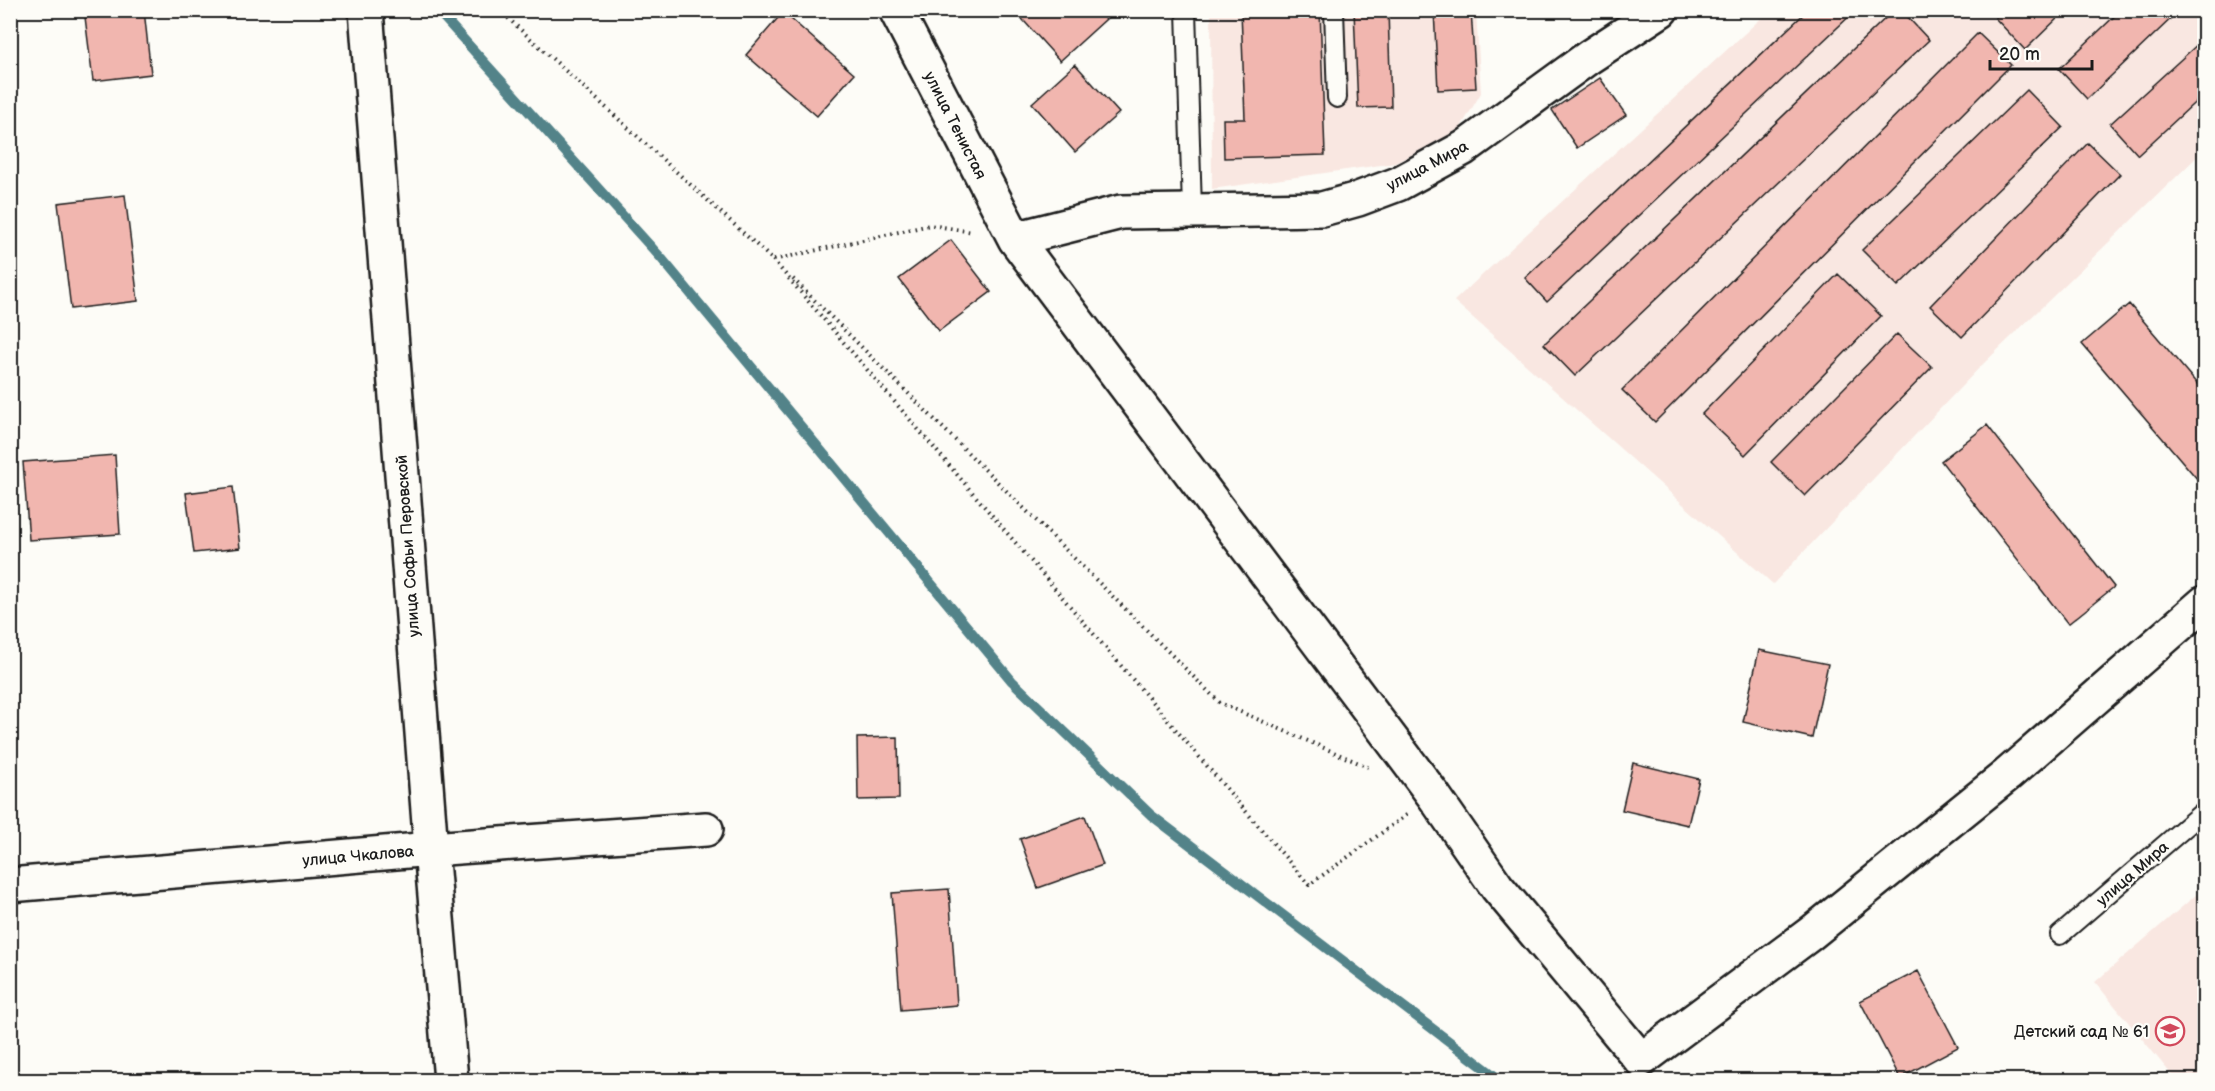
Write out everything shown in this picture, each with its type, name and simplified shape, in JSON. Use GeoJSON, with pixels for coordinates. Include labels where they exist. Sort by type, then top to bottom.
{"type":"FeatureCollection","features":[{"type":"Feature","properties":{"kind":"street","name":"улица Софьи Перовской"},"geometry":{"type":"LineString","coordinates":[[366,10],[430,849],[451,1080]]}},
{"type":"Feature","properties":{"kind":"street","name":"улица Тенистая"},"geometry":{"type":"LineString","coordinates":[[896,10],[1015,239],[1434,796],[1497,887],[1641,1060],[1810,934],[1998,782],[2205,603]]}},
{"type":"Feature","properties":{"kind":"street","name":"улица Мира"},"geometry":{"type":"LineString","coordinates":[[1015,239],[1121,212],[1322,209],[1398,184],[1464,148],[1589,57],[1661,10]]}},
{"type":"Feature","properties":{"kind":"street","name":"улица Чкалова"},"geometry":{"type":"LineString","coordinates":[[10,885],[430,849],[706,829]]}},
{"type":"Feature","properties":{"kind":"lane"},"geometry":{"type":"LineString","coordinates":[[1186,10],[1192,210]]}},
{"type":"Feature","properties":{"kind":"lane"},"geometry":{"type":"LineString","coordinates":[[1334,10],[1337,98]]}},
{"type":"Feature","properties":{"kind":"lane","name":"улица Мира"},"geometry":{"type":"LineString","coordinates":[[2060,935],[2205,811]]}},
{"type":"Feature","properties":{"kind":"path"},"geometry":{"type":"LineString","coordinates":[[499,10],[773,260],[1220,703],[1369,768]]}},
{"type":"Feature","properties":{"kind":"path"},"geometry":{"type":"LineString","coordinates":[[773,260],[930,225],[1015,239]]}},
{"type":"Feature","properties":{"kind":"path"},"geometry":{"type":"LineString","coordinates":[[773,260],[1309,885],[1434,796]]}},
{"type":"Feature","properties":{"kind":"shaded area"},"geometry":{"type":"Polygon","coordinates":[[[1211,11],[1476,11],[1481,93],[1458,132],[1395,163],[1212,189],[1211,11]]]}},
{"type":"Feature","properties":{"kind":"shaded area"},"geometry":{"type":"Polygon","coordinates":[[[1769,11],[2204,11],[2204,150],[1981,366],[1773,584],[1454,301],[1769,11]]]}},
{"type":"Feature","properties":{"kind":"shaded area","name":"Детский сад № 61"},"geometry":{"type":"Polygon","coordinates":[[[2204,888],[2204,1080],[2176,1080],[2095,982],[2204,888]]]}},
{"type":"Feature","properties":{"kind":"building"},"geometry":{"type":"Polygon","coordinates":[[[144,10],[151,74],[93,81],[85,17],[144,10]]]}},
{"type":"Feature","properties":{"kind":"building"},"geometry":{"type":"Polygon","coordinates":[[[1014,10],[1116,10],[1060,61],[1014,10]]]}},
{"type":"Feature","properties":{"kind":"building"},"geometry":{"type":"Polygon","coordinates":[[[1241,10],[1320,10],[1325,155],[1224,158],[1223,119],[1245,119],[1241,10]]]}},
{"type":"Feature","properties":{"kind":"building"},"geometry":{"type":"Polygon","coordinates":[[[1354,10],[1388,10],[1391,107],[1358,108],[1354,10]]]}},
{"type":"Feature","properties":{"kind":"building"},"geometry":{"type":"Polygon","coordinates":[[[1434,10],[1471,10],[1476,88],[1438,90],[1434,10]]]}},
{"type":"Feature","properties":{"kind":"building"},"geometry":{"type":"Polygon","coordinates":[[[1808,10],[1856,10],[1547,302],[1525,278],[1808,10]]]}},
{"type":"Feature","properties":{"kind":"building"},"geometry":{"type":"Polygon","coordinates":[[[1894,10],[1901,10],[1929,40],[1575,376],[1544,344],[1894,10]]]}},
{"type":"Feature","properties":{"kind":"building"},"geometry":{"type":"Polygon","coordinates":[[[2003,10],[2066,10],[2025,50],[1995,18],[2003,10]]]}},
{"type":"Feature","properties":{"kind":"building"},"geometry":{"type":"Polygon","coordinates":[[[2121,10],[2180,10],[2087,99],[2059,69],[2121,10]]]}},
{"type":"Feature","properties":{"kind":"building"},"geometry":{"type":"Polygon","coordinates":[[[783,12],[854,74],[817,116],[746,55],[783,12]]]}},
{"type":"Feature","properties":{"kind":"building"},"geometry":{"type":"Polygon","coordinates":[[[1978,33],[2011,65],[1655,422],[1622,390],[1978,33]]]}},
{"type":"Feature","properties":{"kind":"building"},"geometry":{"type":"Polygon","coordinates":[[[2200,42],[2204,47],[2204,94],[2138,155],[2110,124],[2200,42]]]}},
{"type":"Feature","properties":{"kind":"building"},"geometry":{"type":"Polygon","coordinates":[[[1075,64],[1119,113],[1075,152],[1032,103],[1075,64]]]}},
{"type":"Feature","properties":{"kind":"building"},"geometry":{"type":"Polygon","coordinates":[[[1600,78],[1626,115],[1577,148],[1552,110],[1600,78]]]}},
{"type":"Feature","properties":{"kind":"building"},"geometry":{"type":"Polygon","coordinates":[[[2027,90],[2063,127],[1898,286],[1862,250],[2027,90]]]}},
{"type":"Feature","properties":{"kind":"building"},"geometry":{"type":"Polygon","coordinates":[[[2088,143],[2120,174],[1962,337],[1930,306],[2088,143]]]}},
{"type":"Feature","properties":{"kind":"building"},"geometry":{"type":"Polygon","coordinates":[[[125,195],[138,301],[71,309],[58,203],[125,195]]]}},
{"type":"Feature","properties":{"kind":"building"},"geometry":{"type":"Polygon","coordinates":[[[951,240],[991,292],[939,331],[899,279],[951,240]]]}},
{"type":"Feature","properties":{"kind":"building"},"geometry":{"type":"Polygon","coordinates":[[[1838,274],[1881,316],[1745,455],[1702,414],[1838,274]]]}},
{"type":"Feature","properties":{"kind":"building"},"geometry":{"type":"Polygon","coordinates":[[[2129,304],[2204,392],[2204,487],[2082,344],[2129,304]]]}},
{"type":"Feature","properties":{"kind":"building"},"geometry":{"type":"Polygon","coordinates":[[[1897,334],[1932,367],[1805,496],[1771,462],[1897,334]]]}},
{"type":"Feature","properties":{"kind":"building"},"geometry":{"type":"Polygon","coordinates":[[[1987,425],[2114,587],[2068,624],[1941,461],[1987,425]]]}},
{"type":"Feature","properties":{"kind":"building"},"geometry":{"type":"Polygon","coordinates":[[[115,455],[120,534],[29,540],[23,462],[115,455]]]}},
{"type":"Feature","properties":{"kind":"building"},"geometry":{"type":"Polygon","coordinates":[[[233,487],[240,548],[194,553],[186,493],[233,487]]]}},
{"type":"Feature","properties":{"kind":"building"},"geometry":{"type":"Polygon","coordinates":[[[1759,650],[1828,664],[1812,738],[1743,722],[1759,650]]]}},
{"type":"Feature","properties":{"kind":"building"},"geometry":{"type":"Polygon","coordinates":[[[898,737],[899,799],[858,800],[857,738],[898,737]]]}},
{"type":"Feature","properties":{"kind":"building"},"geometry":{"type":"Polygon","coordinates":[[[1633,763],[1699,779],[1688,825],[1622,810],[1633,763]]]}},
{"type":"Feature","properties":{"kind":"building"},"geometry":{"type":"Polygon","coordinates":[[[1085,816],[1103,865],[1038,888],[1020,839],[1085,816]]]}},
{"type":"Feature","properties":{"kind":"building"},"geometry":{"type":"Polygon","coordinates":[[[949,889],[957,1005],[901,1010],[892,893],[949,889]]]}},
{"type":"Feature","properties":{"kind":"building"},"geometry":{"type":"Polygon","coordinates":[[[1918,971],[1958,1047],[1900,1078],[1860,1001],[1918,971]]]}},
{"type":"Feature","properties":{"kind":"waterway"},"geometry":{"type":"LineString","coordinates":[[437,10],[662,259],[1012,681],[1151,815],[1500,1080]]}},
{"type":"Feature","properties":{"kind":"place","name":"Детский сад № 61"},"geometry":{"type":"Point","coordinates":[2170,1031]}}]}
